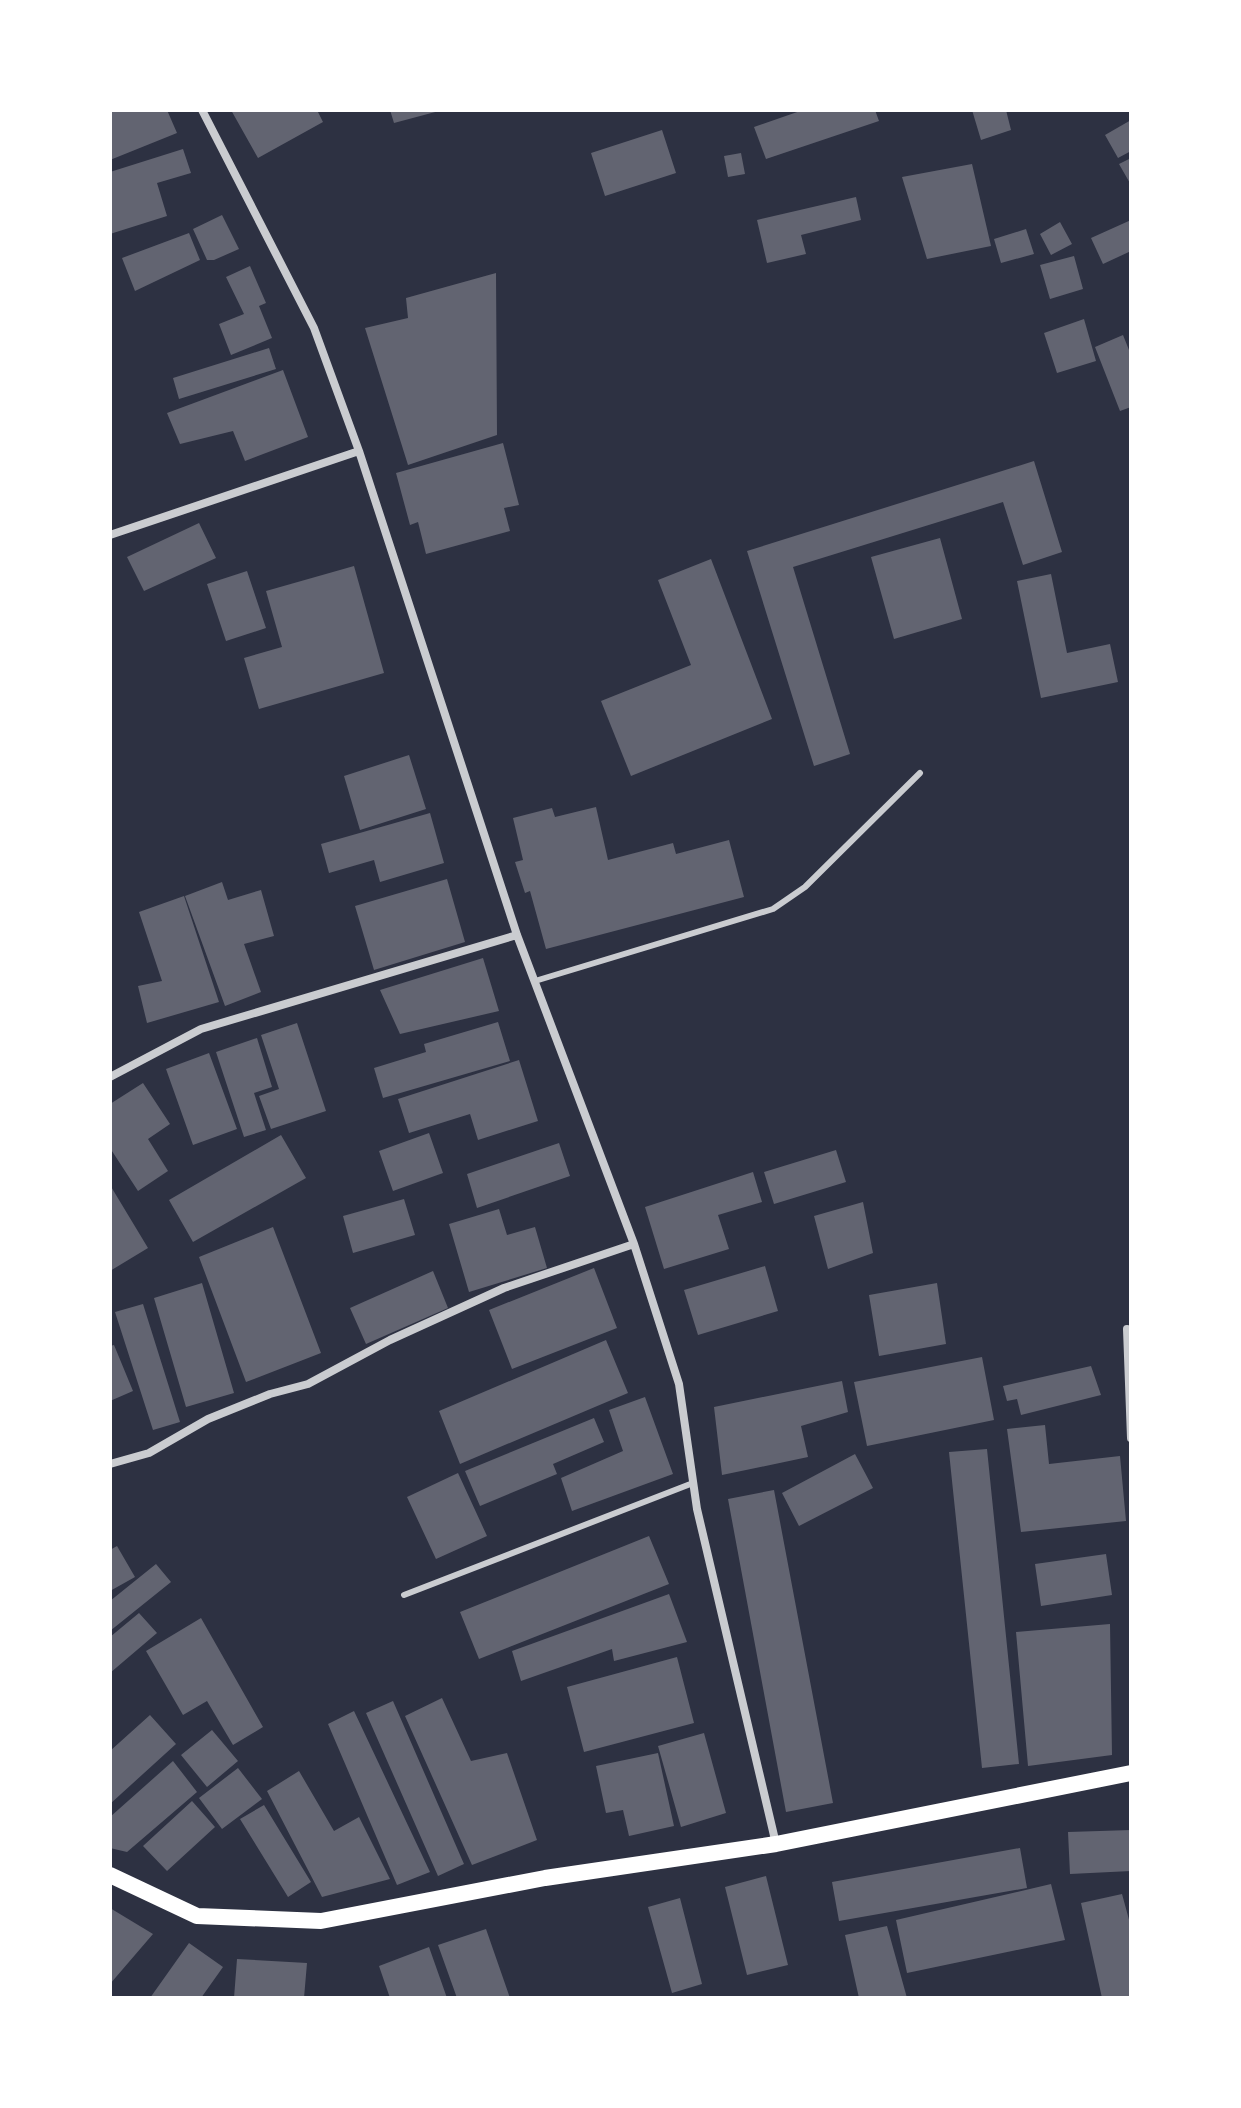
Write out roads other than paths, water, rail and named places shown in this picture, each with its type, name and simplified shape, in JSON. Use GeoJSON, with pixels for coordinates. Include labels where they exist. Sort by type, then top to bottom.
{"type":"FeatureCollection","features":[{"type":"Feature","properties":{"kind":"main road"},"geometry":{"type":"LineString","coordinates":[[110,1875],[197,1916],[321,1921],[545,1878],[776,1844],[1131,1773]]}},
{"type":"Feature","properties":{"kind":"street"},"geometry":{"type":"LineString","coordinates":[[202,110],[314,328],[359,451],[517,935],[634,1244],[679,1384],[697,1509],[776,1844]]}},
{"type":"Feature","properties":{"kind":"street"},"geometry":{"type":"LineString","coordinates":[[110,535],[359,451]]}},
{"type":"Feature","properties":{"kind":"street"},"geometry":{"type":"LineString","coordinates":[[110,1077],[201,1029],[517,935]]}},
{"type":"Feature","properties":{"kind":"street"},"geometry":{"type":"LineString","coordinates":[[110,1464],[149,1453],[208,1419],[270,1394],[308,1384],[390,1340],[504,1288],[634,1244]]}},
{"type":"Feature","properties":{"kind":"street"},"geometry":{"type":"LineString","coordinates":[[1127,1329],[1131,1438]]}},
{"type":"Feature","properties":{"kind":"lane"},"geometry":{"type":"LineString","coordinates":[[535,981],[773,909],[805,887],[920,773]]}},
{"type":"Feature","properties":{"kind":"lane"},"geometry":{"type":"LineString","coordinates":[[404,1595],[693,1483]]}}]}
